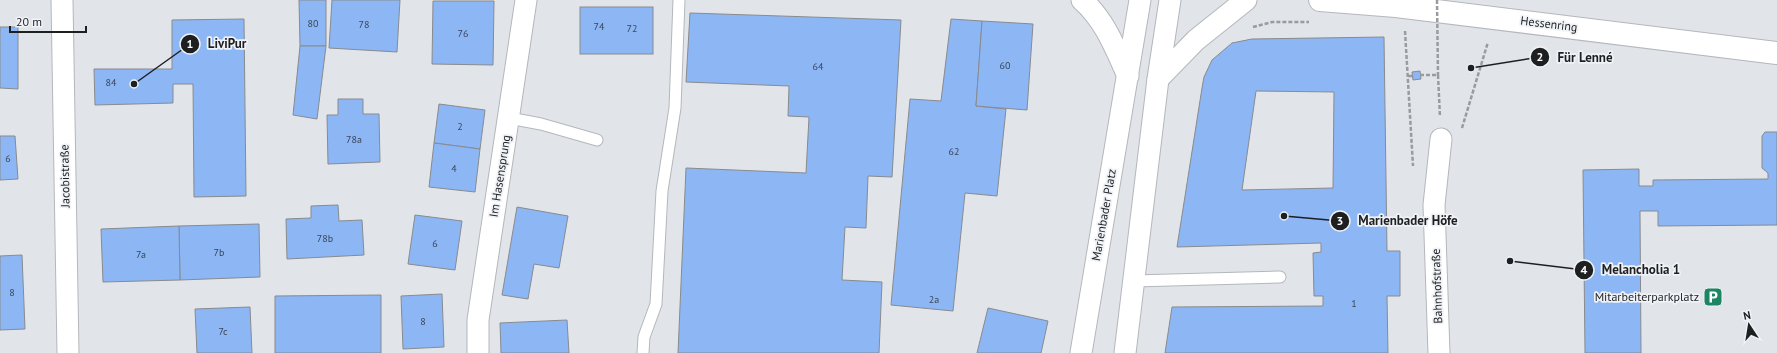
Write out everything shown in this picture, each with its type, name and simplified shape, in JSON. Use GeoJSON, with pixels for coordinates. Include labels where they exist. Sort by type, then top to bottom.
{"type":"FeatureCollection","features":[{"type":"Feature","properties":{"kind":"street","name":"Jacobistraße"},"geometry":{"type":"LineString","coordinates":[[62,0],[68,353]]}},
{"type":"Feature","properties":{"kind":"street","name":"Im Hasensprung"},"geometry":{"type":"LineString","coordinates":[[478,353],[478,320],[526,0]]}},
{"type":"Feature","properties":{"kind":"street"},"geometry":{"type":"LineString","coordinates":[[1082,0],[1089,6],[1112,40],[1128,76]]}},
{"type":"Feature","properties":{"kind":"street","name":"Marienbader Platz"},"geometry":{"type":"LineString","coordinates":[[1081,353],[1140,0]]}},
{"type":"Feature","properties":{"kind":"street"},"geometry":{"type":"LineString","coordinates":[[1125,353],[1158,79],[1170,0]]}},
{"type":"Feature","properties":{"kind":"street"},"geometry":{"type":"LineString","coordinates":[[1158,79],[1196,40],[1246,0]]}},
{"type":"Feature","properties":{"kind":"street","name":"Hessenring"},"geometry":{"type":"LineString","coordinates":[[1320,0],[1396,6],[1777,53]]}},
{"type":"Feature","properties":{"kind":"street","name":"Bahnhofstraße"},"geometry":{"type":"LineString","coordinates":[[1439,353],[1434,205],[1441,139]]}},
{"type":"Feature","properties":{"kind":"lane"},"geometry":{"type":"LineString","coordinates":[[643,353],[644,337],[656,304],[662,191],[675,108],[679,0]]}},
{"type":"Feature","properties":{"kind":"lane"},"geometry":{"type":"LineString","coordinates":[[508,118],[541,124],[597,140]]}},
{"type":"Feature","properties":{"kind":"lane"},"geometry":{"type":"LineString","coordinates":[[1134,281],[1280,277]]}},
{"type":"Feature","properties":{"kind":"path"},"geometry":{"type":"LineString","coordinates":[[1438,0],[1438,75],[1441,139]]}},
{"type":"Feature","properties":{"kind":"path"},"geometry":{"type":"LineString","coordinates":[[1251,27],[1272,22],[1310,22]]}},
{"type":"Feature","properties":{"kind":"path"},"geometry":{"type":"LineString","coordinates":[[1398,29],[1405,30],[1413,165],[1416,172]]}},
{"type":"Feature","properties":{"kind":"path"},"geometry":{"type":"LineString","coordinates":[[1461,132],[1488,42]]}},
{"type":"Feature","properties":{"kind":"path"},"geometry":{"type":"LineString","coordinates":[[1420,75],[1438,75]]}},
{"type":"Feature","properties":{"kind":"building"},"geometry":{"type":"Polygon","coordinates":[[[299,0],[326,0],[326,46],[300,46],[299,0]]]}},
{"type":"Feature","properties":{"kind":"building"},"geometry":{"type":"Polygon","coordinates":[[[332,0],[400,0],[397,52],[329,48],[332,0]]]}},
{"type":"Feature","properties":{"kind":"building"},"geometry":{"type":"Polygon","coordinates":[[[433,1],[494,1],[493,65],[432,64],[433,1]]]}},
{"type":"Feature","properties":{"kind":"building"},"geometry":{"type":"Polygon","coordinates":[[[580,7],[653,7],[653,54],[580,54],[580,7]]]}},
{"type":"Feature","properties":{"kind":"building"},"geometry":{"type":"Polygon","coordinates":[[[690,13],[901,20],[892,177],[868,176],[866,228],[845,227],[842,280],[882,282],[879,353],[678,353],[686,168],[806,173],[809,117],[788,116],[789,86],[686,82],[690,13]]]}},
{"type":"Feature","properties":{"kind":"building"},"geometry":{"type":"Polygon","coordinates":[[[244,19],[246,196],[194,197],[193,84],[173,84],[173,103],[95,105],[94,69],[172,69],[172,20],[244,19]]]}},
{"type":"Feature","properties":{"kind":"building"},"geometry":{"type":"Polygon","coordinates":[[[951,19],[982,21],[976,106],[1006,109],[997,196],[965,193],[953,311],[891,305],[910,99],[941,101],[951,19]]]}},
{"type":"Feature","properties":{"kind":"building"},"geometry":{"type":"Polygon","coordinates":[[[982,21],[1033,24],[1027,110],[976,106],[982,21]]]}},
{"type":"Feature","properties":{"kind":"building"},"geometry":{"type":"Polygon","coordinates":[[[0,27],[18,27],[18,89],[0,88],[0,27]]]}},
{"type":"Feature","properties":{"kind":"building"},"geometry":{"type":"Polygon","coordinates":[[[1384,37],[1387,251],[1400,251],[1400,296],[1387,296],[1388,353],[1165,353],[1172,307],[1323,306],[1323,296],[1314,296],[1313,253],[1321,252],[1321,243],[1177,247],[1204,77],[1212,60],[1232,43],[1252,39],[1384,37]],[[1256,91],[1242,190],[1333,188],[1334,92],[1256,91]]]}},
{"type":"Feature","properties":{"kind":"building"},"geometry":{"type":"Polygon","coordinates":[[[300,46],[326,46],[317,119],[293,115],[300,46]]]}},
{"type":"Feature","properties":{"kind":"building"},"geometry":{"type":"Polygon","coordinates":[[[1420,71],[1421,79],[1413,80],[1412,72],[1420,71]]]}},
{"type":"Feature","properties":{"kind":"building"},"geometry":{"type":"Polygon","coordinates":[[[338,99],[363,99],[363,114],[379,114],[380,162],[328,164],[327,115],[338,115],[338,99]]]}},
{"type":"Feature","properties":{"kind":"building"},"geometry":{"type":"Polygon","coordinates":[[[439,104],[485,110],[480,149],[434,143],[439,104]]]}},
{"type":"Feature","properties":{"kind":"building"},"geometry":{"type":"Polygon","coordinates":[[[1765,132],[1777,132],[1777,225],[1658,226],[1658,211],[1640,211],[1641,353],[1585,353],[1583,170],[1639,169],[1639,186],[1653,186],[1653,180],[1768,179],[1768,173],[1762,168],[1762,136],[1765,132]]]}},
{"type":"Feature","properties":{"kind":"building"},"geometry":{"type":"Polygon","coordinates":[[[0,136],[15,136],[18,179],[0,180],[0,136]]]}},
{"type":"Feature","properties":{"kind":"building"},"geometry":{"type":"Polygon","coordinates":[[[434,143],[480,149],[475,192],[429,187],[434,143]]]}},
{"type":"Feature","properties":{"kind":"building"},"geometry":{"type":"Polygon","coordinates":[[[338,205],[339,221],[362,220],[364,255],[287,259],[286,219],[311,218],[311,206],[338,205]]]}},
{"type":"Feature","properties":{"kind":"building"},"geometry":{"type":"Polygon","coordinates":[[[517,207],[568,216],[559,268],[534,264],[528,299],[502,295],[517,207]]]}},
{"type":"Feature","properties":{"kind":"building"},"geometry":{"type":"Polygon","coordinates":[[[415,215],[462,221],[455,270],[408,264],[415,215]]]}},
{"type":"Feature","properties":{"kind":"building"},"geometry":{"type":"Polygon","coordinates":[[[259,224],[260,277],[180,280],[179,226],[259,224]]]}},
{"type":"Feature","properties":{"kind":"building"},"geometry":{"type":"Polygon","coordinates":[[[179,226],[180,280],[103,282],[101,229],[179,226]]]}},
{"type":"Feature","properties":{"kind":"building"},"geometry":{"type":"Polygon","coordinates":[[[22,255],[25,329],[0,330],[0,256],[22,255]]]}},
{"type":"Feature","properties":{"kind":"building"},"geometry":{"type":"Polygon","coordinates":[[[442,294],[444,347],[403,349],[401,296],[442,294]]]}},
{"type":"Feature","properties":{"kind":"building"},"geometry":{"type":"Polygon","coordinates":[[[381,295],[381,353],[275,353],[275,296],[381,295]]]}},
{"type":"Feature","properties":{"kind":"building"},"geometry":{"type":"Polygon","coordinates":[[[250,307],[252,353],[197,353],[195,309],[250,307]]]}},
{"type":"Feature","properties":{"kind":"building"},"geometry":{"type":"Polygon","coordinates":[[[988,308],[1048,321],[1041,353],[977,353],[988,308]]]}},
{"type":"Feature","properties":{"kind":"building"},"geometry":{"type":"Polygon","coordinates":[[[567,320],[569,353],[501,353],[500,323],[567,320]]]}},
{"type":"Feature","properties":{"kind":"place","name":"Für Lenné"},"geometry":{"type":"Point","coordinates":[1471,68]}},
{"type":"Feature","properties":{"kind":"place","name":"LiviPur"},"geometry":{"type":"Point","coordinates":[134,84]}},
{"type":"Feature","properties":{"kind":"place","name":"Marienbader Höfe"},"geometry":{"type":"Point","coordinates":[1284,216]}},
{"type":"Feature","properties":{"kind":"place","name":"Melancholia 1"},"geometry":{"type":"Point","coordinates":[1510,261]}},
{"type":"Feature","properties":{"kind":"place","name":"Mitarbeiterparkplatz"},"geometry":{"type":"Point","coordinates":[1713,297]}}]}
